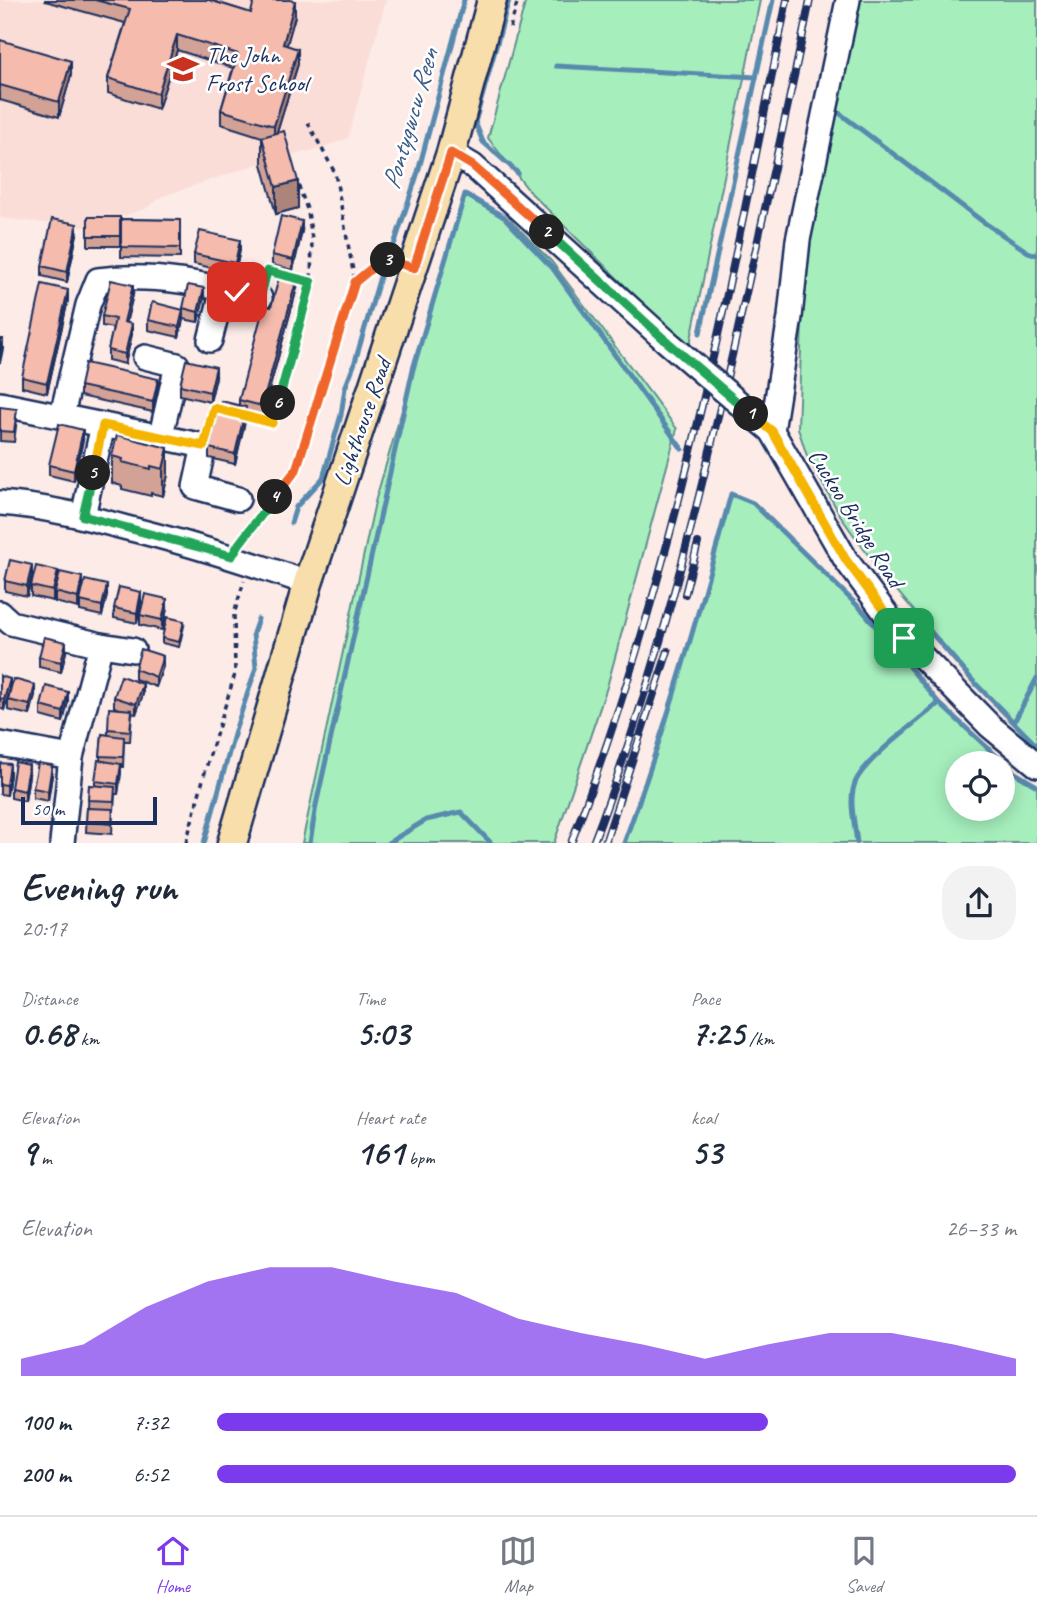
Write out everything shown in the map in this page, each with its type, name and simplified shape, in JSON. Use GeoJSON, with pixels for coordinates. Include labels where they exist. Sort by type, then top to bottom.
{"type":"FeatureCollection","features":[{"type":"Feature","properties":{"kind":"main road","name":"Lighthouse Road"},"geometry":{"type":"LineString","coordinates":[[232,843],[308,583],[451,153],[492,0]]}},
{"type":"Feature","properties":{"kind":"street"},"geometry":{"type":"LineString","coordinates":[[772,431],[790,317],[798,240],[848,0]]}},
{"type":"Feature","properties":{"kind":"street","name":"Cuckoo Bridge Road"},"geometry":{"type":"LineString","coordinates":[[451,153],[473,166],[665,340],[772,431],[846,560],[904,638],[990,726],[1037,765]]}},
{"type":"Feature","properties":{"kind":"street"},"geometry":{"type":"LineString","coordinates":[[62,415],[88,305],[98,280],[154,277],[185,280],[260,298]]}},
{"type":"Feature","properties":{"kind":"street"},"geometry":{"type":"LineString","coordinates":[[210,340],[223,289]]}},
{"type":"Feature","properties":{"kind":"street"},"geometry":{"type":"LineString","coordinates":[[145,357],[177,365],[160,436]]}},
{"type":"Feature","properties":{"kind":"street"},"geometry":{"type":"LineString","coordinates":[[0,404],[204,446],[195,487],[238,499]]}},
{"type":"Feature","properties":{"kind":"street"},"geometry":{"type":"LineString","coordinates":[[83,516],[103,425]]}},
{"type":"Feature","properties":{"kind":"street"},"geometry":{"type":"LineString","coordinates":[[0,503],[83,516],[241,560],[308,583]]}},
{"type":"Feature","properties":{"kind":"street"},"geometry":{"type":"LineString","coordinates":[[0,613],[11,623],[31,629],[132,650]]}},
{"type":"Feature","properties":{"kind":"street"},"geometry":{"type":"LineString","coordinates":[[62,843],[71,757],[101,645]]}},
{"type":"Feature","properties":{"kind":"street"},"geometry":{"type":"LineString","coordinates":[[0,744],[71,757]]}},
{"type":"Feature","properties":{"kind":"path"},"geometry":{"type":"LineString","coordinates":[[186,843],[234,674],[234,614],[241,560],[239,544],[296,470],[355,282],[335,173],[307,121]]}},
{"type":"Feature","properties":{"kind":"path"},"geometry":{"type":"LineString","coordinates":[[237,414],[272,423],[311,282],[312,239],[308,212],[295,175]]}},
{"type":"Feature","properties":{"kind":"path"},"geometry":{"type":"LineString","coordinates":[[355,282],[384,258],[414,268]]}},
{"type":"Feature","properties":{"kind":"path"},"geometry":{"type":"LineString","coordinates":[[260,298],[267,271],[311,282]]}},
{"type":"Feature","properties":{"kind":"path"},"geometry":{"type":"LineString","coordinates":[[204,446],[214,408],[226,411]]}},
{"type":"Feature","properties":{"kind":"shaded area","name":"The John Frost School"},"geometry":{"type":"Polygon","coordinates":[[[0,0],[386,0],[348,138],[321,148],[257,164],[163,196],[145,209],[85,227],[0,218],[0,0]]]}},
{"type":"Feature","properties":{"kind":"green space"},"geometry":{"type":"Polygon","coordinates":[[[526,0],[760,0],[689,349],[530,192],[488,138],[526,0]]]}},
{"type":"Feature","properties":{"kind":"green space"},"geometry":{"type":"Polygon","coordinates":[[[856,0],[1037,0],[1037,746],[973,681],[876,566],[843,520],[807,456],[798,428],[804,271],[814,200],[851,28],[858,22],[854,6],[856,0]]]}},
{"type":"Feature","properties":{"kind":"green space"},"geometry":{"type":"Polygon","coordinates":[[[465,196],[511,221],[551,261],[677,429],[607,687],[554,843],[302,843],[375,502],[465,196]]]}},
{"type":"Feature","properties":{"kind":"green space"},"geometry":{"type":"Polygon","coordinates":[[[731,494],[753,503],[863,611],[939,703],[991,751],[945,751],[945,821],[1015,821],[1015,773],[1037,786],[1037,843],[624,843],[668,714],[731,494]]]}},
{"type":"Feature","properties":{"kind":"building"},"geometry":{"type":"Polygon","coordinates":[[[95,0],[209,0],[251,13],[254,0],[295,1],[283,44],[298,49],[274,126],[221,110],[238,54],[177,35],[158,94],[108,78],[130,9],[95,0]]]}},
{"type":"Feature","properties":{"kind":"building"},"geometry":{"type":"Polygon","coordinates":[[[0,40],[71,61],[59,102],[0,85],[0,40]]]}},
{"type":"Feature","properties":{"kind":"building"},"geometry":{"type":"Polygon","coordinates":[[[284,131],[298,181],[276,187],[262,137],[284,131]]]}},
{"type":"Feature","properties":{"kind":"building"},"geometry":{"type":"Polygon","coordinates":[[[281,216],[302,221],[293,260],[272,255],[281,216]]]}},
{"type":"Feature","properties":{"kind":"building"},"geometry":{"type":"Polygon","coordinates":[[[88,217],[120,217],[120,236],[88,236],[88,217]]]}},
{"type":"Feature","properties":{"kind":"building"},"geometry":{"type":"Polygon","coordinates":[[[52,219],[77,224],[67,272],[42,266],[52,219]]]}},
{"type":"Feature","properties":{"kind":"building"},"geometry":{"type":"Polygon","coordinates":[[[121,219],[180,220],[180,248],[121,247],[121,219]]]}},
{"type":"Feature","properties":{"kind":"building"},"geometry":{"type":"Polygon","coordinates":[[[200,231],[240,240],[235,263],[194,254],[200,231]]]}},
{"type":"Feature","properties":{"kind":"building"},"geometry":{"type":"Polygon","coordinates":[[[280,274],[297,278],[262,406],[239,400],[264,305],[271,307],[280,274]]]}},
{"type":"Feature","properties":{"kind":"building"},"geometry":{"type":"Polygon","coordinates":[[[111,280],[133,285],[124,322],[132,324],[125,354],[108,350],[115,319],[102,316],[111,280]]]}},
{"type":"Feature","properties":{"kind":"building"},"geometry":{"type":"Polygon","coordinates":[[[42,284],[68,290],[47,383],[22,377],[42,284]]]}},
{"type":"Feature","properties":{"kind":"building"},"geometry":{"type":"Polygon","coordinates":[[[188,285],[204,288],[198,312],[183,308],[188,285]]]}},
{"type":"Feature","properties":{"kind":"building"},"geometry":{"type":"Polygon","coordinates":[[[152,302],[183,310],[179,327],[148,320],[152,302]]]}},
{"type":"Feature","properties":{"kind":"building"},"geometry":{"type":"Polygon","coordinates":[[[186,360],[216,367],[210,392],[180,385],[186,360]]]}},
{"type":"Feature","properties":{"kind":"building"},"geometry":{"type":"Polygon","coordinates":[[[85,363],[158,379],[153,402],[80,386],[85,363]]]}},
{"type":"Feature","properties":{"kind":"building"},"geometry":{"type":"Polygon","coordinates":[[[221,401],[246,407],[235,454],[209,448],[221,401]]]}},
{"type":"Feature","properties":{"kind":"building"},"geometry":{"type":"Polygon","coordinates":[[[0,407],[17,409],[14,432],[0,431],[0,407]]]}},
{"type":"Feature","properties":{"kind":"building"},"geometry":{"type":"Polygon","coordinates":[[[59,424],[83,430],[74,471],[49,465],[59,424]]]}},
{"type":"Feature","properties":{"kind":"building"},"geometry":{"type":"Polygon","coordinates":[[[117,435],[168,448],[163,469],[122,462],[123,459],[112,456],[117,435]]]}},
{"type":"Feature","properties":{"kind":"building"},"geometry":{"type":"Polygon","coordinates":[[[10,560],[32,565],[27,586],[5,581],[10,560]]]}},
{"type":"Feature","properties":{"kind":"building"},"geometry":{"type":"Polygon","coordinates":[[[36,566],[58,571],[53,591],[31,586],[36,566]]]}},
{"type":"Feature","properties":{"kind":"building"},"geometry":{"type":"Polygon","coordinates":[[[60,572],[82,577],[78,598],[55,592],[60,572]]]}},
{"type":"Feature","properties":{"kind":"building"},"geometry":{"type":"Polygon","coordinates":[[[85,580],[107,585],[102,606],[80,601],[85,580]]]}},
{"type":"Feature","properties":{"kind":"building"},"geometry":{"type":"Polygon","coordinates":[[[119,587],[141,592],[137,613],[114,608],[119,587]]]}},
{"type":"Feature","properties":{"kind":"building"},"geometry":{"type":"Polygon","coordinates":[[[145,594],[167,599],[162,620],[140,615],[145,594]]]}},
{"type":"Feature","properties":{"kind":"building"},"geometry":{"type":"Polygon","coordinates":[[[167,617],[184,621],[179,642],[162,638],[167,617]]]}},
{"type":"Feature","properties":{"kind":"building"},"geometry":{"type":"Polygon","coordinates":[[[44,637],[66,642],[61,662],[39,657],[44,637]]]}},
{"type":"Feature","properties":{"kind":"building"},"geometry":{"type":"Polygon","coordinates":[[[141,649],[163,656],[156,677],[135,669],[141,649]]]}},
{"type":"Feature","properties":{"kind":"building"},"geometry":{"type":"Polygon","coordinates":[[[0,676],[10,679],[4,700],[0,698],[0,676]]]}},
{"type":"Feature","properties":{"kind":"building"},"geometry":{"type":"Polygon","coordinates":[[[121,676],[143,684],[136,704],[114,697],[121,676]]]}},
{"type":"Feature","properties":{"kind":"building"},"geometry":{"type":"Polygon","coordinates":[[[13,679],[35,685],[30,705],[8,700],[13,679]]]}},
{"type":"Feature","properties":{"kind":"building"},"geometry":{"type":"Polygon","coordinates":[[[46,686],[68,692],[63,712],[41,706],[46,686]]]}},
{"type":"Feature","properties":{"kind":"building"},"geometry":{"type":"Polygon","coordinates":[[[109,708],[132,710],[130,731],[108,729],[109,708]]]}},
{"type":"Feature","properties":{"kind":"building"},"geometry":{"type":"Polygon","coordinates":[[[102,734],[124,737],[123,757],[100,756],[102,734]]]}},
{"type":"Feature","properties":{"kind":"building"},"geometry":{"type":"Polygon","coordinates":[[[98,760],[121,764],[118,784],[95,781],[98,760]]]}},
{"type":"Feature","properties":{"kind":"building"},"geometry":{"type":"Polygon","coordinates":[[[15,762],[29,765],[25,791],[11,788],[15,762]]]}},
{"type":"Feature","properties":{"kind":"building"},"geometry":{"type":"Polygon","coordinates":[[[0,763],[10,764],[7,785],[0,784],[0,763]]]}},
{"type":"Feature","properties":{"kind":"building"},"geometry":{"type":"Polygon","coordinates":[[[38,763],[52,765],[48,791],[33,788],[38,763]]]}},
{"type":"Feature","properties":{"kind":"building"},"geometry":{"type":"Polygon","coordinates":[[[89,785],[115,787],[114,801],[88,800],[89,785]]]}},
{"type":"Feature","properties":{"kind":"building"},"geometry":{"type":"Polygon","coordinates":[[[87,808],[113,809],[112,824],[86,822],[87,808]]]}},
{"type":"Feature","properties":{"kind":"waterway","name":"Pontygwcw Reen"},"geometry":{"type":"LineString","coordinates":[[393,248],[418,172],[464,0]]}},
{"type":"Feature","properties":{"kind":"waterway"},"geometry":{"type":"LineString","coordinates":[[509,0],[475,122],[483,142],[518,173]]}},
{"type":"Feature","properties":{"kind":"waterway"},"geometry":{"type":"LineString","coordinates":[[700,333],[773,0]]}},
{"type":"Feature","properties":{"kind":"waterway"},"geometry":{"type":"LineString","coordinates":[[556,66],[756,77]]}},
{"type":"Feature","properties":{"kind":"waterway"},"geometry":{"type":"LineString","coordinates":[[834,109],[982,221],[1028,252],[1037,255]]}},
{"type":"Feature","properties":{"kind":"waterway"},"geometry":{"type":"LineString","coordinates":[[310,843],[316,805],[413,369],[465,194],[504,217],[554,270],[682,449]]}},
{"type":"Feature","properties":{"kind":"waterway"},"geometry":{"type":"LineString","coordinates":[[291,523],[296,507],[323,478],[341,415],[345,388],[380,277]]}},
{"type":"Feature","properties":{"kind":"waterway"},"geometry":{"type":"LineString","coordinates":[[624,843],[681,670],[731,494],[753,503],[863,611],[939,703],[1015,773],[1037,786]]}},
{"type":"Feature","properties":{"kind":"waterway"},"geometry":{"type":"LineString","coordinates":[[916,615],[973,681],[1037,746]]}},
{"type":"Feature","properties":{"kind":"waterway"},"geometry":{"type":"LineString","coordinates":[[204,843],[235,731],[256,668],[253,633],[258,619]]}},
{"type":"Feature","properties":{"kind":"waterway"},"geometry":{"type":"LineString","coordinates":[[1014,722],[1037,678]]}},
{"type":"Feature","properties":{"kind":"waterway"},"geometry":{"type":"LineString","coordinates":[[857,843],[852,797],[860,774],[880,752],[939,703]]}},
{"type":"Feature","properties":{"kind":"waterway"},"geometry":{"type":"LineString","coordinates":[[388,843],[426,820],[461,812],[491,843]]}},
{"type":"Feature","properties":{"kind":"railway"},"geometry":{"type":"LineString","coordinates":[[571,843],[608,741],[670,532],[721,320],[787,0]]}},
{"type":"Feature","properties":{"kind":"railway"},"geometry":{"type":"LineString","coordinates":[[593,843],[659,647],[695,513],[810,0]]}},
{"type":"Feature","properties":{"kind":"railway"},"geometry":{"type":"LineString","coordinates":[[685,594],[698,543]]}},
{"type":"Feature","properties":{"kind":"railway"},"geometry":{"type":"LineString","coordinates":[[605,843],[668,651]]}},
{"type":"Feature","properties":{"kind":"place","name":"The John Frost School"},"geometry":{"type":"Point","coordinates":[183,69]}},
{"type":"Feature","properties":{"kind":"route"},"geometry":{"type":"LineString","coordinates":[[237,292],[260,298],[267,271],[311,282],[272,423],[214,408],[204,446],[103,425],[83,516],[232,556],[296,470],[355,282],[384,258],[414,268],[451,153],[473,166],[665,340],[772,431],[846,560],[904,638]]}}]}
